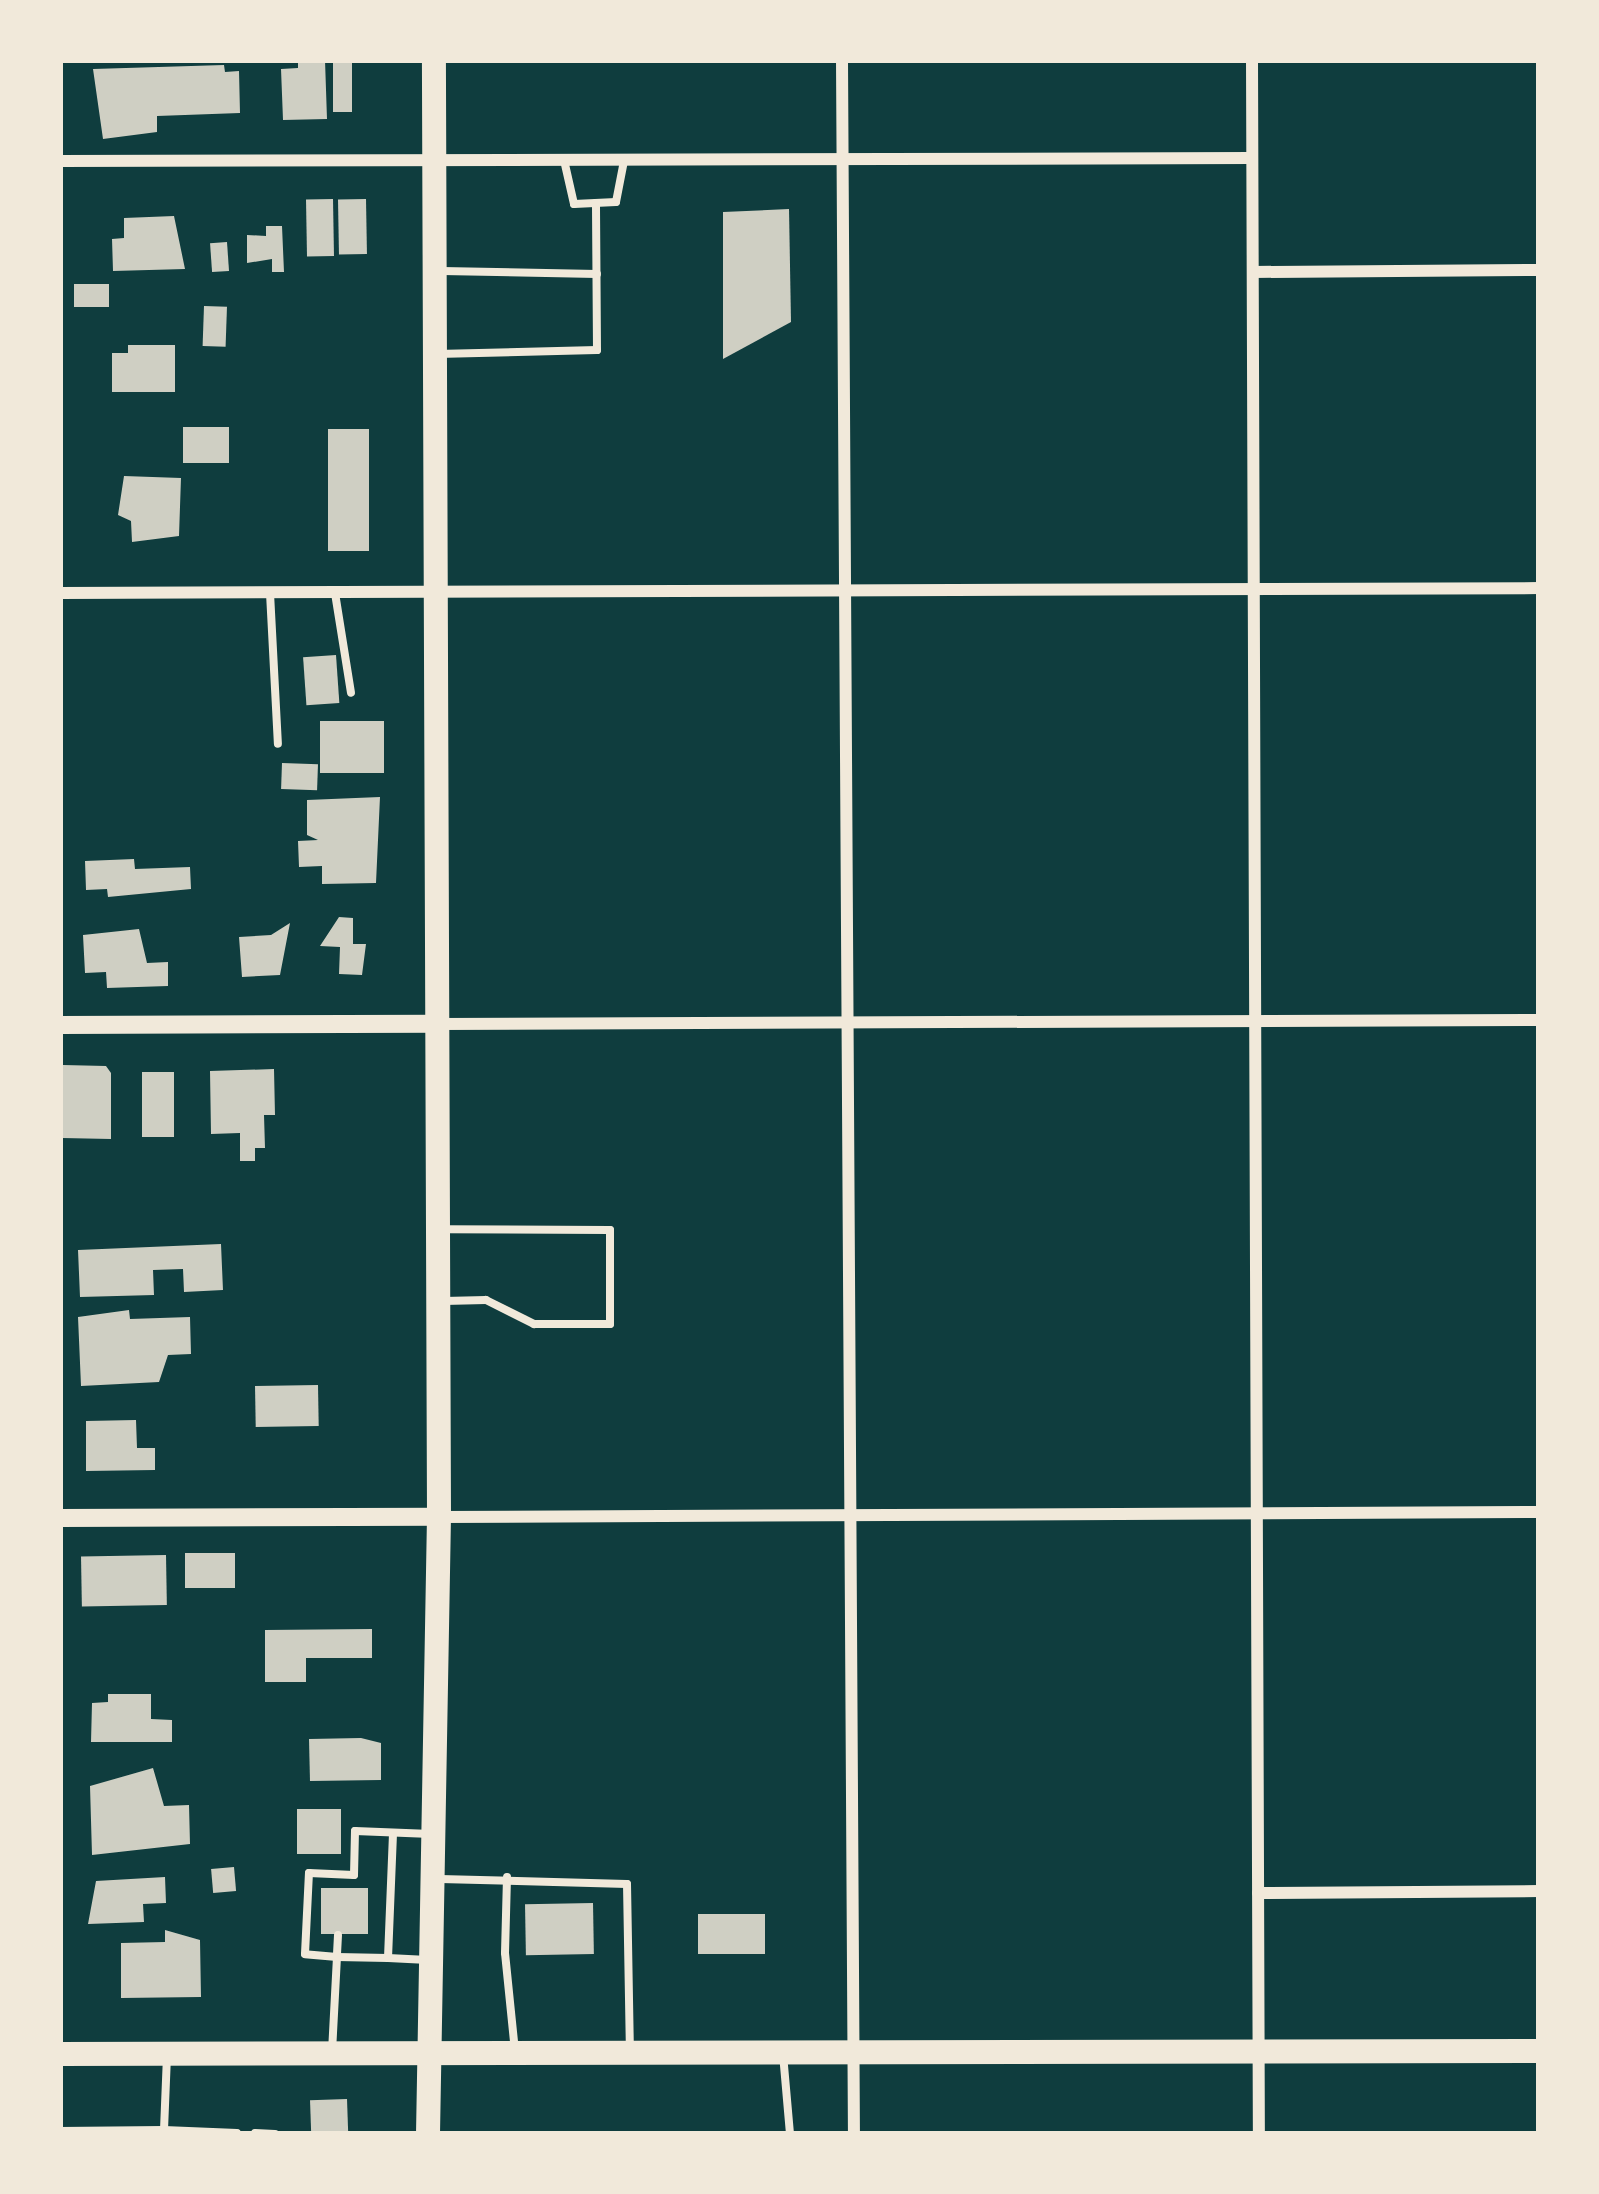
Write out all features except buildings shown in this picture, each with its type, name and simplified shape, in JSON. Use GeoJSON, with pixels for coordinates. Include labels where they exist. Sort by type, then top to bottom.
{"type":"FeatureCollection","features":[{"type":"Feature","properties":{"kind":"main road"},"geometry":{"type":"LineString","coordinates":[[428,2134],[439,1516],[434,60]]}},
{"type":"Feature","properties":{"kind":"main road"},"geometry":{"type":"LineString","coordinates":[[60,2054],[1539,2051]]}},
{"type":"Feature","properties":{"kind":"street"},"geometry":{"type":"LineString","coordinates":[[842,60],[854,2134]]}},
{"type":"Feature","properties":{"kind":"street"},"geometry":{"type":"LineString","coordinates":[[1252,60],[1259,2134]]}},
{"type":"Feature","properties":{"kind":"street"},"geometry":{"type":"LineString","coordinates":[[60,161],[1252,158]]}},
{"type":"Feature","properties":{"kind":"street"},"geometry":{"type":"LineString","coordinates":[[1253,272],[1539,270]]}},
{"type":"Feature","properties":{"kind":"street"},"geometry":{"type":"LineString","coordinates":[[60,593],[1539,589]]}},
{"type":"Feature","properties":{"kind":"street"},"geometry":{"type":"LineString","coordinates":[[60,1025],[1539,1020]]}},
{"type":"Feature","properties":{"kind":"street"},"geometry":{"type":"LineString","coordinates":[[60,1518],[1539,1513]]}},
{"type":"Feature","properties":{"kind":"street"},"geometry":{"type":"LineString","coordinates":[[1258,1893],[1539,1891]]}},
{"type":"Feature","properties":{"kind":"lane"},"geometry":{"type":"LineString","coordinates":[[563,160],[574,204],[616,202],[624,159]]}},
{"type":"Feature","properties":{"kind":"lane"},"geometry":{"type":"LineString","coordinates":[[435,354],[597,350],[596,203]]}},
{"type":"Feature","properties":{"kind":"lane"},"geometry":{"type":"LineString","coordinates":[[435,271],[596,274]]}},
{"type":"Feature","properties":{"kind":"lane"},"geometry":{"type":"LineString","coordinates":[[270,592],[278,744]]}},
{"type":"Feature","properties":{"kind":"lane"},"geometry":{"type":"LineString","coordinates":[[335,592],[351,693]]}},
{"type":"Feature","properties":{"kind":"lane"},"geometry":{"type":"LineString","coordinates":[[438,1229],[610,1230],[610,1324],[534,1324],[486,1300],[438,1301]]}},
{"type":"Feature","properties":{"kind":"lane"},"geometry":{"type":"LineString","coordinates":[[430,1960],[305,1954],[309,1873],[354,1875],[355,1831],[433,1834]]}},
{"type":"Feature","properties":{"kind":"lane"},"geometry":{"type":"LineString","coordinates":[[388,1958],[393,1832]]}},
{"type":"Feature","properties":{"kind":"lane"},"geometry":{"type":"LineString","coordinates":[[339,1874],[339,1889]]}},
{"type":"Feature","properties":{"kind":"lane"},"geometry":{"type":"LineString","coordinates":[[507,1877],[505,1953],[516,2053]]}},
{"type":"Feature","properties":{"kind":"lane"},"geometry":{"type":"LineString","coordinates":[[432,1878],[627,1884],[631,2053]]}},
{"type":"Feature","properties":{"kind":"lane"},"geometry":{"type":"LineString","coordinates":[[332,2054],[338,1935]]}},
{"type":"Feature","properties":{"kind":"lane"},"geometry":{"type":"LineString","coordinates":[[783,2053],[790,2134]]}},
{"type":"Feature","properties":{"kind":"lane"},"geometry":{"type":"LineString","coordinates":[[164,2129],[167,2054]]}},
{"type":"Feature","properties":{"kind":"lane"},"geometry":{"type":"LineString","coordinates":[[60,2131],[236,2133]]}},
{"type":"Feature","properties":{"kind":"lane"},"geometry":{"type":"LineString","coordinates":[[255,2133],[275,2134]]}}]}
